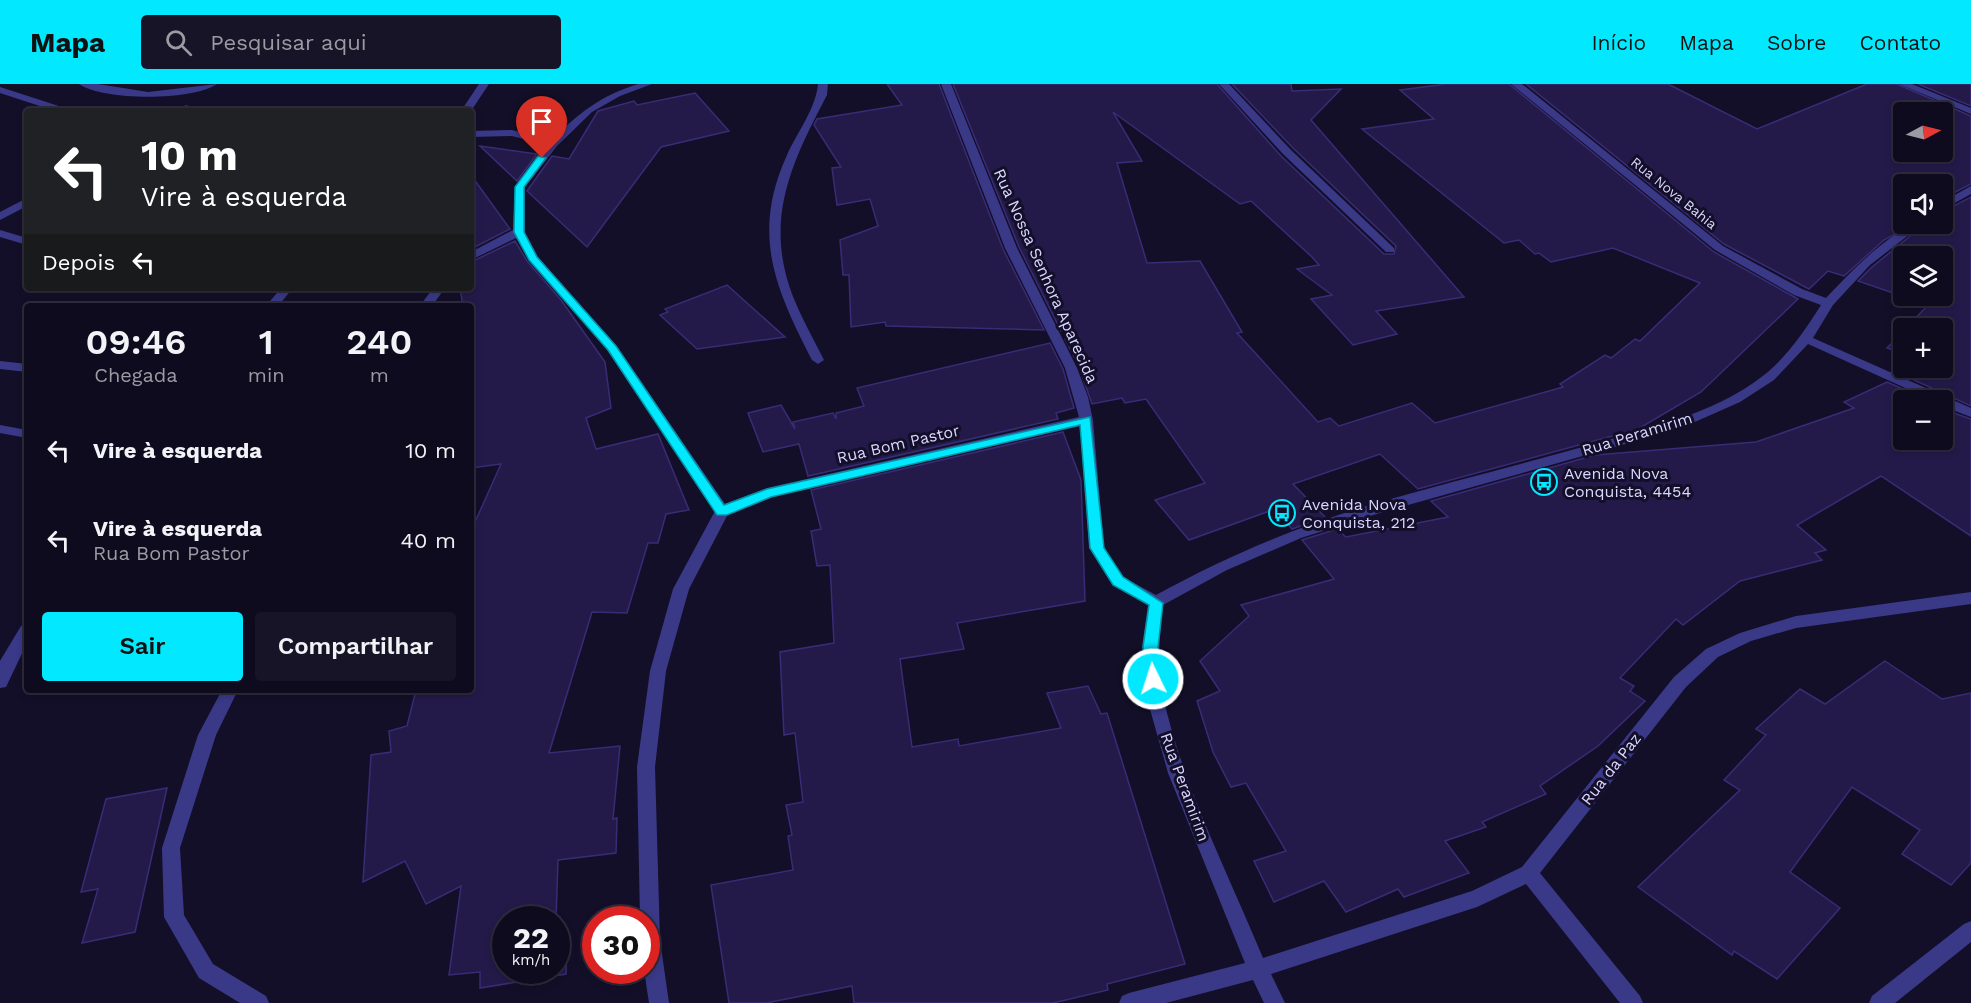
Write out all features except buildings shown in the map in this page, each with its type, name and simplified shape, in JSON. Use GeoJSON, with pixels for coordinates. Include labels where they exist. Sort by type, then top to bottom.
{"type":"FeatureCollection","features":[{"type":"Feature","properties":{"kind":"street"},"geometry":{"type":"LineString","coordinates":[[84,84],[153,96],[184,93],[212,84]]}},
{"type":"Feature","properties":{"kind":"street"},"geometry":{"type":"LineString","coordinates":[[468,108],[484,84]]}},
{"type":"Feature","properties":{"kind":"street"},"geometry":{"type":"LineString","coordinates":[[647,84],[617,94],[589,110],[553,144],[520,187],[519,232],[532,258],[612,348],[722,512],[681,589],[658,671],[646,767],[650,940],[659,1003]]}},
{"type":"Feature","properties":{"kind":"street"},"geometry":{"type":"LineString","coordinates":[[818,360],[783,287],[773,251],[772,220],[784,174],[822,95],[823,84]]}},
{"type":"Feature","properties":{"kind":"street","name":"Rua Nossa Senhora Aparecida"},"geometry":{"type":"LineString","coordinates":[[946,84],[1011,248],[1071,368],[1086,420],[1097,548],[1118,581],[1156,603]]}},
{"type":"Feature","properties":{"kind":"street"},"geometry":{"type":"LineString","coordinates":[[1224,84],[1287,152],[1390,250]]}},
{"type":"Feature","properties":{"kind":"street","name":"Rua Nova Bahia"},"geometry":{"type":"LineString","coordinates":[[1516,84],[1719,248],[1780,284],[1828,303]]}},
{"type":"Feature","properties":{"kind":"street"},"geometry":{"type":"LineString","coordinates":[[1904,84],[1971,111]]}},
{"type":"Feature","properties":{"kind":"street"},"geometry":{"type":"LineString","coordinates":[[0,90],[56,108]]}},
{"type":"Feature","properties":{"kind":"street"},"geometry":{"type":"LineString","coordinates":[[474,134],[517,132],[553,144]]}},
{"type":"Feature","properties":{"kind":"street"},"geometry":{"type":"LineString","coordinates":[[1953,200],[1971,189]]}},
{"type":"Feature","properties":{"kind":"street"},"geometry":{"type":"LineString","coordinates":[[0,217],[24,203]]}},
{"type":"Feature","properties":{"kind":"street"},"geometry":{"type":"LineString","coordinates":[[474,255],[519,232]]}},
{"type":"Feature","properties":{"kind":"street"},"geometry":{"type":"LineString","coordinates":[[0,233],[24,241]]}},
{"type":"Feature","properties":{"kind":"street","name":"Rua Peramirim"},"geometry":{"type":"LineString","coordinates":[[1275,1003],[1258,969],[1177,773],[1154,695],[1150,647],[1156,603],[1222,566],[1296,534],[1378,508],[1674,426],[1735,399],[1769,377],[1806,339],[1828,303],[1866,263],[1905,234]]}},
{"type":"Feature","properties":{"kind":"street"},"geometry":{"type":"LineString","coordinates":[[274,303],[284,291]]}},
{"type":"Feature","properties":{"kind":"street"},"geometry":{"type":"LineString","coordinates":[[1806,339],[1920,390]]}},
{"type":"Feature","properties":{"kind":"street"},"geometry":{"type":"LineString","coordinates":[[0,365],[24,369]]}},
{"type":"Feature","properties":{"kind":"street"},"geometry":{"type":"LineString","coordinates":[[1953,405],[1971,413]]}},
{"type":"Feature","properties":{"kind":"street","name":"Rua Bom Pastor"},"geometry":{"type":"LineString","coordinates":[[722,512],[767,493],[1086,420]]}},
{"type":"Feature","properties":{"kind":"street"},"geometry":{"type":"LineString","coordinates":[[0,429],[24,433]]}},
{"type":"Feature","properties":{"kind":"street","name":"Rua da Paz"},"geometry":{"type":"LineString","coordinates":[[1130,1003],[1258,969],[1477,898],[1529,873],[1680,682],[1712,653],[1746,637],[1796,622],[1971,598]]}},
{"type":"Feature","properties":{"kind":"street"},"geometry":{"type":"LineString","coordinates":[[0,682],[9,659],[24,635]]}},
{"type":"Feature","properties":{"kind":"street"},"geometry":{"type":"LineString","coordinates":[[228,693],[207,735],[171,848],[174,917],[206,971],[259,1003]]}},
{"type":"Feature","properties":{"kind":"street"},"geometry":{"type":"LineString","coordinates":[[1529,873],[1633,1003]]}},
{"type":"Feature","properties":{"kind":"street"},"geometry":{"type":"LineString","coordinates":[[1879,1003],[1971,930]]}},
{"type":"Feature","properties":{"kind":"place","name":"Avenida Nova Conquista, 4454"},"geometry":{"type":"Point","coordinates":[1544,482]}},
{"type":"Feature","properties":{"kind":"place","name":"Avenida Nova Conquista, 212"},"geometry":{"type":"Point","coordinates":[1282,513]}},
{"type":"Feature","properties":{"kind":"route"},"geometry":{"type":"LineString","coordinates":[[542,158],[520,187],[519,232],[532,258],[612,348],[722,512],[744,500],[767,493],[1086,420],[1097,548],[1118,581],[1156,603],[1150,647],[1153,679]]}}]}
